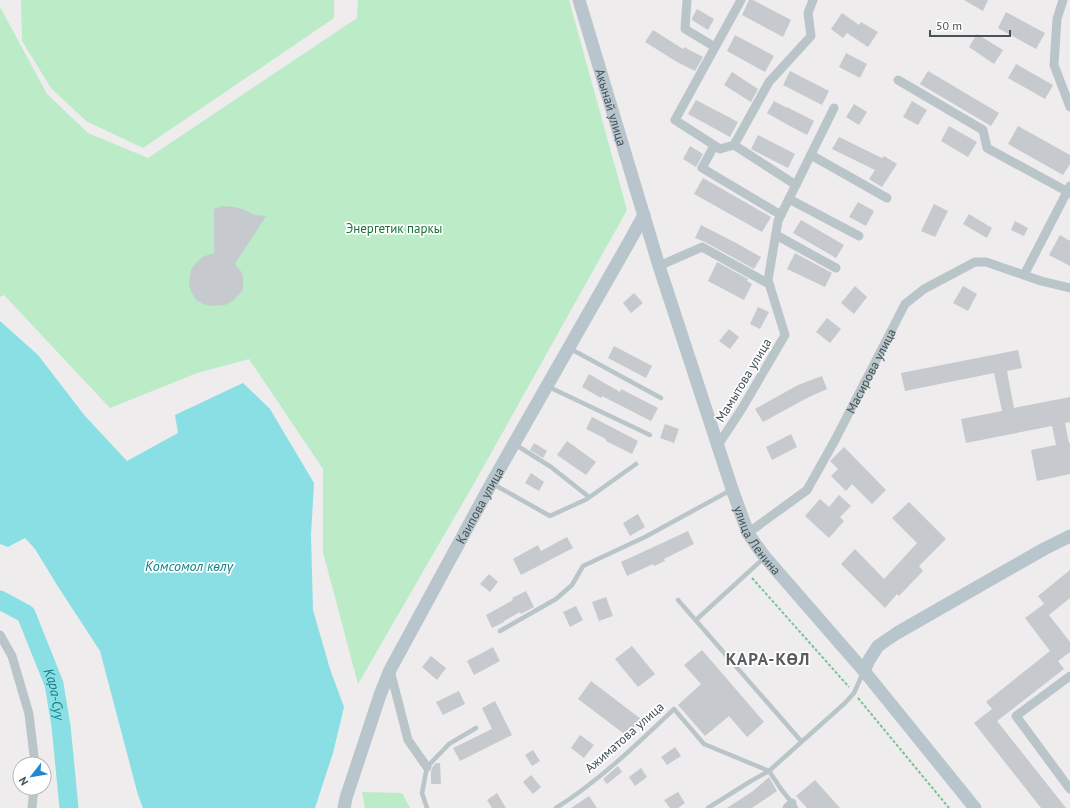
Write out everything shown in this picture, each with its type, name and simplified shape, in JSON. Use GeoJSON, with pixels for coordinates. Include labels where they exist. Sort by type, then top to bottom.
{"type":"FeatureCollection","features":[{"type":"Feature","properties":{"kind":"main road","name":"Акынай улица"},"geometry":{"type":"LineString","coordinates":[[580,0],[644,215]]}},
{"type":"Feature","properties":{"kind":"main road","name":"улица Ленина"},"geometry":{"type":"LineString","coordinates":[[644,215],[659,266],[732,490],[748,533],[765,557],[864,671],[975,808]]}},
{"type":"Feature","properties":{"kind":"main road","name":"Каипова улица"},"geometry":{"type":"LineString","coordinates":[[344,808],[378,702],[390,670],[491,484],[644,215]]}},
{"type":"Feature","properties":{"kind":"main road"},"geometry":{"type":"LineString","coordinates":[[864,671],[878,646],[897,633],[1044,549],[1070,536]]}},
{"type":"Feature","properties":{"kind":"street"},"geometry":{"type":"LineString","coordinates":[[687,0],[685,29],[715,47]]}},
{"type":"Feature","properties":{"kind":"street"},"geometry":{"type":"LineString","coordinates":[[741,0],[675,120],[720,149],[734,145],[769,82],[811,36],[808,14],[813,0]]}},
{"type":"Feature","properties":{"kind":"street"},"geometry":{"type":"LineString","coordinates":[[1063,0],[1057,19],[1054,65],[1070,107]]}},
{"type":"Feature","properties":{"kind":"street"},"geometry":{"type":"LineString","coordinates":[[898,80],[983,130],[987,148],[1069,190],[1024,275]]}},
{"type":"Feature","properties":{"kind":"street","name":"Мамытова улица"},"geometry":{"type":"LineString","coordinates":[[718,445],[741,410],[785,335],[768,280],[778,221],[834,108]]}},
{"type":"Feature","properties":{"kind":"street"},"geometry":{"type":"LineString","coordinates":[[734,145],[796,185]]}},
{"type":"Feature","properties":{"kind":"street"},"geometry":{"type":"LineString","coordinates":[[714,146],[702,168],[781,215]]}},
{"type":"Feature","properties":{"kind":"street"},"geometry":{"type":"LineString","coordinates":[[811,155],[887,198]]}},
{"type":"Feature","properties":{"kind":"street"},"geometry":{"type":"LineString","coordinates":[[789,199],[859,236]]}},
{"type":"Feature","properties":{"kind":"street"},"geometry":{"type":"LineString","coordinates":[[776,234],[836,268]]}},
{"type":"Feature","properties":{"kind":"street"},"geometry":{"type":"LineString","coordinates":[[659,266],[702,247],[769,284]]}},
{"type":"Feature","properties":{"kind":"street","name":"Масирова улица"},"geometry":{"type":"LineString","coordinates":[[748,533],[807,490],[835,440],[905,304],[924,290],[975,262],[986,262],[1041,281],[1070,288]]}},
{"type":"Feature","properties":{"kind":"street"},"geometry":{"type":"LineString","coordinates":[[0,635],[12,656],[29,714],[34,756]]}},
{"type":"Feature","properties":{"kind":"street"},"geometry":{"type":"LineString","coordinates":[[390,670],[408,740],[427,767]]}},
{"type":"Feature","properties":{"kind":"street"},"geometry":{"type":"LineString","coordinates":[[1070,676],[1016,716],[1070,789]]}},
{"type":"Feature","properties":{"kind":"street"},"geometry":{"type":"LineString","coordinates":[[32,808],[33,796]]}},
{"type":"Feature","properties":{"kind":"lane"},"geometry":{"type":"LineString","coordinates":[[569,348],[661,398]]}},
{"type":"Feature","properties":{"kind":"lane"},"geometry":{"type":"LineString","coordinates":[[548,386],[650,434]]}},
{"type":"Feature","properties":{"kind":"lane"},"geometry":{"type":"LineString","coordinates":[[514,444],[551,467],[589,498]]}},
{"type":"Feature","properties":{"kind":"lane"},"geometry":{"type":"LineString","coordinates":[[491,484],[550,516],[589,498],[636,464]]}},
{"type":"Feature","properties":{"kind":"lane"},"geometry":{"type":"LineString","coordinates":[[500,631],[556,599],[572,585],[583,566],[645,537],[732,490]]}},
{"type":"Feature","properties":{"kind":"lane"},"geometry":{"type":"LineString","coordinates":[[696,620],[765,557]]}},
{"type":"Feature","properties":{"kind":"lane"},"geometry":{"type":"LineString","coordinates":[[678,600],[801,741]]}},
{"type":"Feature","properties":{"kind":"lane"},"geometry":{"type":"LineString","coordinates":[[708,808],[769,771],[845,703],[854,693],[864,671]]}},
{"type":"Feature","properties":{"kind":"lane","name":"Ажиматова улица"},"geometry":{"type":"LineString","coordinates":[[556,808],[593,782],[634,747],[674,709],[704,744],[769,771]]}},
{"type":"Feature","properties":{"kind":"lane"},"geometry":{"type":"LineString","coordinates":[[427,808],[422,793],[427,767],[449,744],[476,728]]}},
{"type":"Feature","properties":{"kind":"lane"},"geometry":{"type":"LineString","coordinates":[[769,771],[792,806]]}},
{"type":"Feature","properties":{"kind":"green space"},"geometry":{"type":"Polygon","coordinates":[[[21,0],[334,0],[334,18],[143,148],[86,121],[51,88],[22,41],[21,0]]]}},
{"type":"Feature","properties":{"kind":"green space","name":"Энергетик паркы"},"geometry":{"type":"Polygon","coordinates":[[[358,0],[569,0],[627,210],[476,480],[358,684],[323,552],[323,469],[249,359],[197,373],[110,408],[4,295],[0,297],[0,7],[47,94],[88,133],[148,158],[357,18],[358,0]]]}},
{"type":"Feature","properties":{"kind":"green space"},"geometry":{"type":"Polygon","coordinates":[[[362,792],[402,793],[410,808],[365,808],[362,792]]]}},
{"type":"Feature","properties":{"kind":"water","name":"Комсомол көлү"},"geometry":{"type":"Polygon","coordinates":[[[0,321],[38,355],[85,416],[127,461],[178,433],[175,415],[243,383],[270,409],[314,483],[311,535],[313,610],[330,669],[344,707],[333,753],[315,808],[143,808],[138,795],[100,651],[35,549],[25,538],[8,547],[0,544],[0,321]]]}},
{"type":"Feature","properties":{"kind":"building"},"geometry":{"type":"Polygon","coordinates":[[[749,0],[753,0],[791,20],[783,37],[742,15],[749,0]]]}},
{"type":"Feature","properties":{"kind":"building"},"geometry":{"type":"Polygon","coordinates":[[[964,0],[988,0],[983,11],[964,0]]]}},
{"type":"Feature","properties":{"kind":"building"},"geometry":{"type":"Polygon","coordinates":[[[697,9],[714,19],[708,30],[692,20],[697,9]]]}},
{"type":"Feature","properties":{"kind":"building"},"geometry":{"type":"Polygon","coordinates":[[[1006,12],[1045,33],[1036,49],[998,28],[1006,12]]]}},
{"type":"Feature","properties":{"kind":"building"},"geometry":{"type":"Polygon","coordinates":[[[842,13],[859,25],[861,22],[878,32],[868,47],[847,33],[843,38],[831,29],[842,13]]]}},
{"type":"Feature","properties":{"kind":"building"},"geometry":{"type":"Polygon","coordinates":[[[653,30],[683,49],[684,47],[703,57],[695,71],[677,62],[645,42],[653,30]]]}},
{"type":"Feature","properties":{"kind":"building"},"geometry":{"type":"Polygon","coordinates":[[[977,34],[1003,50],[994,64],[969,47],[977,34]]]}},
{"type":"Feature","properties":{"kind":"building"},"geometry":{"type":"Polygon","coordinates":[[[735,35],[774,56],[765,72],[727,51],[735,35]]]}},
{"type":"Feature","properties":{"kind":"building"},"geometry":{"type":"Polygon","coordinates":[[[846,53],[867,64],[860,78],[839,67],[846,53]]]}},
{"type":"Feature","properties":{"kind":"building"},"geometry":{"type":"Polygon","coordinates":[[[1016,64],[1053,85],[1045,99],[1008,78],[1016,64]]]}},
{"type":"Feature","properties":{"kind":"building"},"geometry":{"type":"Polygon","coordinates":[[[790,71],[829,91],[822,105],[783,85],[790,71]]]}},
{"type":"Feature","properties":{"kind":"building"},"geometry":{"type":"Polygon","coordinates":[[[928,71],[999,113],[991,126],[920,84],[928,71]]]}},
{"type":"Feature","properties":{"kind":"building"},"geometry":{"type":"Polygon","coordinates":[[[732,72],[758,89],[751,102],[724,85],[732,72]]]}},
{"type":"Feature","properties":{"kind":"building"},"geometry":{"type":"Polygon","coordinates":[[[696,100],[738,122],[730,137],[688,114],[696,100]]]}},
{"type":"Feature","properties":{"kind":"building"},"geometry":{"type":"Polygon","coordinates":[[[774,101],[814,121],[807,135],[767,113],[774,101]]]}},
{"type":"Feature","properties":{"kind":"building"},"geometry":{"type":"Polygon","coordinates":[[[912,101],[927,110],[918,125],[903,117],[912,101]]]}},
{"type":"Feature","properties":{"kind":"building"},"geometry":{"type":"Polygon","coordinates":[[[854,104],[867,112],[859,125],[846,117],[854,104]]]}},
{"type":"Feature","properties":{"kind":"building"},"geometry":{"type":"Polygon","coordinates":[[[949,126],[977,142],[968,157],[941,141],[949,126]]]}},
{"type":"Feature","properties":{"kind":"building"},"geometry":{"type":"Polygon","coordinates":[[[1018,126],[1070,155],[1070,164],[1063,175],[1008,144],[1018,126]]]}},
{"type":"Feature","properties":{"kind":"building"},"geometry":{"type":"Polygon","coordinates":[[[758,135],[795,154],[788,168],[751,149],[758,135]]]}},
{"type":"Feature","properties":{"kind":"building"},"geometry":{"type":"Polygon","coordinates":[[[839,137],[882,158],[884,156],[897,164],[882,187],[869,179],[875,170],[832,149],[839,137]]]}},
{"type":"Feature","properties":{"kind":"building"},"geometry":{"type":"Polygon","coordinates":[[[690,146],[703,154],[696,167],[683,159],[690,146]]]}},
{"type":"Feature","properties":{"kind":"building"},"geometry":{"type":"Polygon","coordinates":[[[703,178],[771,217],[762,232],[694,194],[703,178]]]}},
{"type":"Feature","properties":{"kind":"building"},"geometry":{"type":"Polygon","coordinates":[[[858,202],[874,211],[866,226],[849,217],[858,202]]]}},
{"type":"Feature","properties":{"kind":"building"},"geometry":{"type":"Polygon","coordinates":[[[934,204],[948,211],[935,237],[921,231],[934,204]]]}},
{"type":"Feature","properties":{"kind":"building"},"geometry":{"type":"Polygon","coordinates":[[[223,206],[245,210],[255,215],[266,216],[235,264],[242,273],[243,289],[234,300],[225,305],[212,306],[203,304],[196,300],[189,285],[191,270],[197,262],[202,257],[214,253],[214,209],[223,206]]]}},
{"type":"Feature","properties":{"kind":"building"},"geometry":{"type":"Polygon","coordinates":[[[969,214],[992,228],[987,238],[963,224],[969,214]]]}},
{"type":"Feature","properties":{"kind":"building"},"geometry":{"type":"Polygon","coordinates":[[[801,220],[844,245],[836,258],[793,233],[801,220]]]}},
{"type":"Feature","properties":{"kind":"building"},"geometry":{"type":"Polygon","coordinates":[[[1015,221],[1028,228],[1024,236],[1011,230],[1015,221]]]}},
{"type":"Feature","properties":{"kind":"building"},"geometry":{"type":"Polygon","coordinates":[[[701,225],[761,257],[754,269],[695,238],[701,225]]]}},
{"type":"Feature","properties":{"kind":"building"},"geometry":{"type":"Polygon","coordinates":[[[1060,235],[1070,241],[1070,266],[1049,255],[1060,235]]]}},
{"type":"Feature","properties":{"kind":"building"},"geometry":{"type":"Polygon","coordinates":[[[795,253],[832,273],[825,287],[787,269],[795,253]]]}},
{"type":"Feature","properties":{"kind":"building"},"geometry":{"type":"Polygon","coordinates":[[[717,262],[748,279],[747,281],[752,284],[744,300],[708,281],[717,262]]]}},
{"type":"Feature","properties":{"kind":"building"},"geometry":{"type":"Polygon","coordinates":[[[855,286],[867,297],[854,314],[841,303],[855,286]]]}},
{"type":"Feature","properties":{"kind":"building"},"geometry":{"type":"Polygon","coordinates":[[[963,286],[977,294],[968,311],[953,303],[963,286]]]}},
{"type":"Feature","properties":{"kind":"building"},"geometry":{"type":"Polygon","coordinates":[[[634,293],[643,303],[631,313],[623,303],[634,293]]]}},
{"type":"Feature","properties":{"kind":"building"},"geometry":{"type":"Polygon","coordinates":[[[758,307],[769,312],[760,329],[750,324],[758,307]]]}},
{"type":"Feature","properties":{"kind":"building"},"geometry":{"type":"Polygon","coordinates":[[[827,318],[841,329],[830,343],[816,332],[827,318]]]}},
{"type":"Feature","properties":{"kind":"building"},"geometry":{"type":"Polygon","coordinates":[[[729,329],[739,337],[730,349],[719,341],[729,329]]]}},
{"type":"Feature","properties":{"kind":"building"},"geometry":{"type":"Polygon","coordinates":[[[614,346],[652,366],[646,378],[608,358],[614,346]]]}},
{"type":"Feature","properties":{"kind":"building"},"geometry":{"type":"Polygon","coordinates":[[[1018,350],[1022,368],[1007,371],[1014,408],[1070,397],[1070,422],[1065,423],[1070,443],[1070,474],[1037,481],[1031,450],[1056,445],[1052,426],[966,443],[961,419],[1002,411],[994,373],[905,391],[901,373],[1018,350]]]}},
{"type":"Feature","properties":{"kind":"building"},"geometry":{"type":"Polygon","coordinates":[[[589,374],[620,392],[621,389],[658,408],[651,421],[602,396],[601,398],[582,387],[589,374]]]}},
{"type":"Feature","properties":{"kind":"building"},"geometry":{"type":"Polygon","coordinates":[[[822,376],[827,389],[763,422],[755,409],[798,385],[822,376]]]}},
{"type":"Feature","properties":{"kind":"building"},"geometry":{"type":"Polygon","coordinates":[[[592,417],[638,441],[632,454],[586,429],[592,417]]]}},
{"type":"Feature","properties":{"kind":"building"},"geometry":{"type":"Polygon","coordinates":[[[665,424],[679,429],[674,443],[660,438],[665,424]]]}},
{"type":"Feature","properties":{"kind":"building"},"geometry":{"type":"Polygon","coordinates":[[[791,434],[797,447],[772,460],[766,447],[791,434]]]}},
{"type":"Feature","properties":{"kind":"building"},"geometry":{"type":"Polygon","coordinates":[[[567,441],[596,462],[586,475],[557,455],[567,441]]]}},
{"type":"Feature","properties":{"kind":"building"},"geometry":{"type":"Polygon","coordinates":[[[534,443],[547,451],[543,458],[530,450],[534,443]]]}},
{"type":"Feature","properties":{"kind":"building"},"geometry":{"type":"Polygon","coordinates":[[[844,447],[886,490],[872,504],[852,484],[846,491],[831,476],[838,469],[830,461],[844,447]]]}},
{"type":"Feature","properties":{"kind":"building"},"geometry":{"type":"Polygon","coordinates":[[[531,473],[544,482],[539,491],[525,483],[531,473]]]}},
{"type":"Feature","properties":{"kind":"building"},"geometry":{"type":"Polygon","coordinates":[[[839,495],[851,506],[840,517],[844,521],[829,538],[805,516],[820,499],[829,507],[839,495]]]}},
{"type":"Feature","properties":{"kind":"building"},"geometry":{"type":"Polygon","coordinates":[[[909,502],[946,539],[919,566],[923,571],[899,596],[897,594],[885,608],[841,564],[855,549],[884,579],[917,543],[892,518],[909,502]]]}},
{"type":"Feature","properties":{"kind":"building"},"geometry":{"type":"Polygon","coordinates":[[[638,514],[645,527],[630,536],[623,523],[638,514]]]}},
{"type":"Feature","properties":{"kind":"building"},"geometry":{"type":"Polygon","coordinates":[[[688,531],[694,544],[664,559],[665,561],[654,566],[653,564],[627,576],[621,562],[688,531]]]}},
{"type":"Feature","properties":{"kind":"building"},"geometry":{"type":"Polygon","coordinates":[[[567,537],[573,548],[521,575],[513,559],[538,545],[541,551],[567,537]]]}},
{"type":"Feature","properties":{"kind":"building"},"geometry":{"type":"Polygon","coordinates":[[[1070,570],[1070,598],[1049,615],[1070,642],[1070,652],[1058,661],[1064,669],[997,721],[1066,808],[1041,808],[974,723],[992,709],[986,702],[1050,651],[1025,618],[1044,604],[1038,596],[1070,570]]]}},
{"type":"Feature","properties":{"kind":"building"},"geometry":{"type":"Polygon","coordinates":[[[489,574],[498,582],[490,592],[480,584],[489,574]]]}},
{"type":"Feature","properties":{"kind":"building"},"geometry":{"type":"Polygon","coordinates":[[[526,591],[534,607],[521,614],[520,612],[492,628],[486,615],[513,600],[512,598],[526,591]]]}},
{"type":"Feature","properties":{"kind":"building"},"geometry":{"type":"Polygon","coordinates":[[[606,597],[613,616],[599,621],[592,602],[606,597]]]}},
{"type":"Feature","properties":{"kind":"building"},"geometry":{"type":"Polygon","coordinates":[[[576,606],[583,620],[570,627],[563,612],[576,606]]]}},
{"type":"Feature","properties":{"kind":"building"},"geometry":{"type":"Polygon","coordinates":[[[632,646],[655,674],[638,687],[615,659],[632,646]]]}},
{"type":"Feature","properties":{"kind":"building"},"geometry":{"type":"Polygon","coordinates":[[[493,647],[500,661],[474,675],[467,661],[493,647]]]}},
{"type":"Feature","properties":{"kind":"building"},"geometry":{"type":"Polygon","coordinates":[[[702,650],[764,722],[747,737],[729,716],[705,736],[678,705],[701,684],[684,665],[702,650]]]}},
{"type":"Feature","properties":{"kind":"building"},"geometry":{"type":"Polygon","coordinates":[[[431,656],[446,668],[437,680],[422,667],[431,656]]]}},
{"type":"Feature","properties":{"kind":"building"},"geometry":{"type":"Polygon","coordinates":[[[591,681],[641,719],[627,736],[578,699],[591,681]]]}},
{"type":"Feature","properties":{"kind":"building"},"geometry":{"type":"Polygon","coordinates":[[[459,691],[465,704],[443,715],[436,702],[459,691]]]}},
{"type":"Feature","properties":{"kind":"building"},"geometry":{"type":"Polygon","coordinates":[[[495,701],[512,735],[460,761],[453,748],[492,729],[482,708],[495,701]]]}},
{"type":"Feature","properties":{"kind":"building"},"geometry":{"type":"Polygon","coordinates":[[[580,735],[594,745],[584,758],[571,748],[580,735]]]}},
{"type":"Feature","properties":{"kind":"building"},"geometry":{"type":"Polygon","coordinates":[[[675,747],[681,756],[667,765],[661,757],[675,747]]]}},
{"type":"Feature","properties":{"kind":"building"},"geometry":{"type":"Polygon","coordinates":[[[533,750],[540,761],[532,766],[525,755],[533,750]]]}},
{"type":"Feature","properties":{"kind":"building"},"geometry":{"type":"Polygon","coordinates":[[[436,763],[440,763],[441,784],[431,784],[431,771],[436,763]]]}},
{"type":"Feature","properties":{"kind":"building"},"geometry":{"type":"Polygon","coordinates":[[[618,766],[622,772],[607,784],[603,779],[618,766]]]}},
{"type":"Feature","properties":{"kind":"building"},"geometry":{"type":"Polygon","coordinates":[[[641,768],[647,777],[635,786],[629,777],[641,768]]]}},
{"type":"Feature","properties":{"kind":"building"},"geometry":{"type":"Polygon","coordinates":[[[531,775],[541,787],[533,794],[523,782],[531,775]]]}},
{"type":"Feature","properties":{"kind":"building"},"geometry":{"type":"Polygon","coordinates":[[[769,777],[777,791],[752,808],[727,808],[753,791],[769,777]]]}},
{"type":"Feature","properties":{"kind":"building"},"geometry":{"type":"Polygon","coordinates":[[[815,780],[840,808],[807,808],[796,796],[815,780]]]}},
{"type":"Feature","properties":{"kind":"building"},"geometry":{"type":"Polygon","coordinates":[[[678,792],[685,803],[678,808],[670,808],[664,800],[678,792]]]}},
{"type":"Feature","properties":{"kind":"building"},"geometry":{"type":"Polygon","coordinates":[[[497,793],[506,808],[492,808],[487,800],[497,793]]]}},
{"type":"Feature","properties":{"kind":"building"},"geometry":{"type":"Polygon","coordinates":[[[589,796],[597,808],[571,808],[589,796]]]}},
{"type":"Feature","properties":{"kind":"waterway","name":"Кара-Суу"},"geometry":{"type":"LineString","coordinates":[[0,600],[26,614],[54,684],[61,726],[69,808]]}},
{"type":"Feature","properties":{"kind":"district","name":"КАРА-КӨЛ"},"geometry":{"type":"Point","coordinates":[768,659]}}]}
